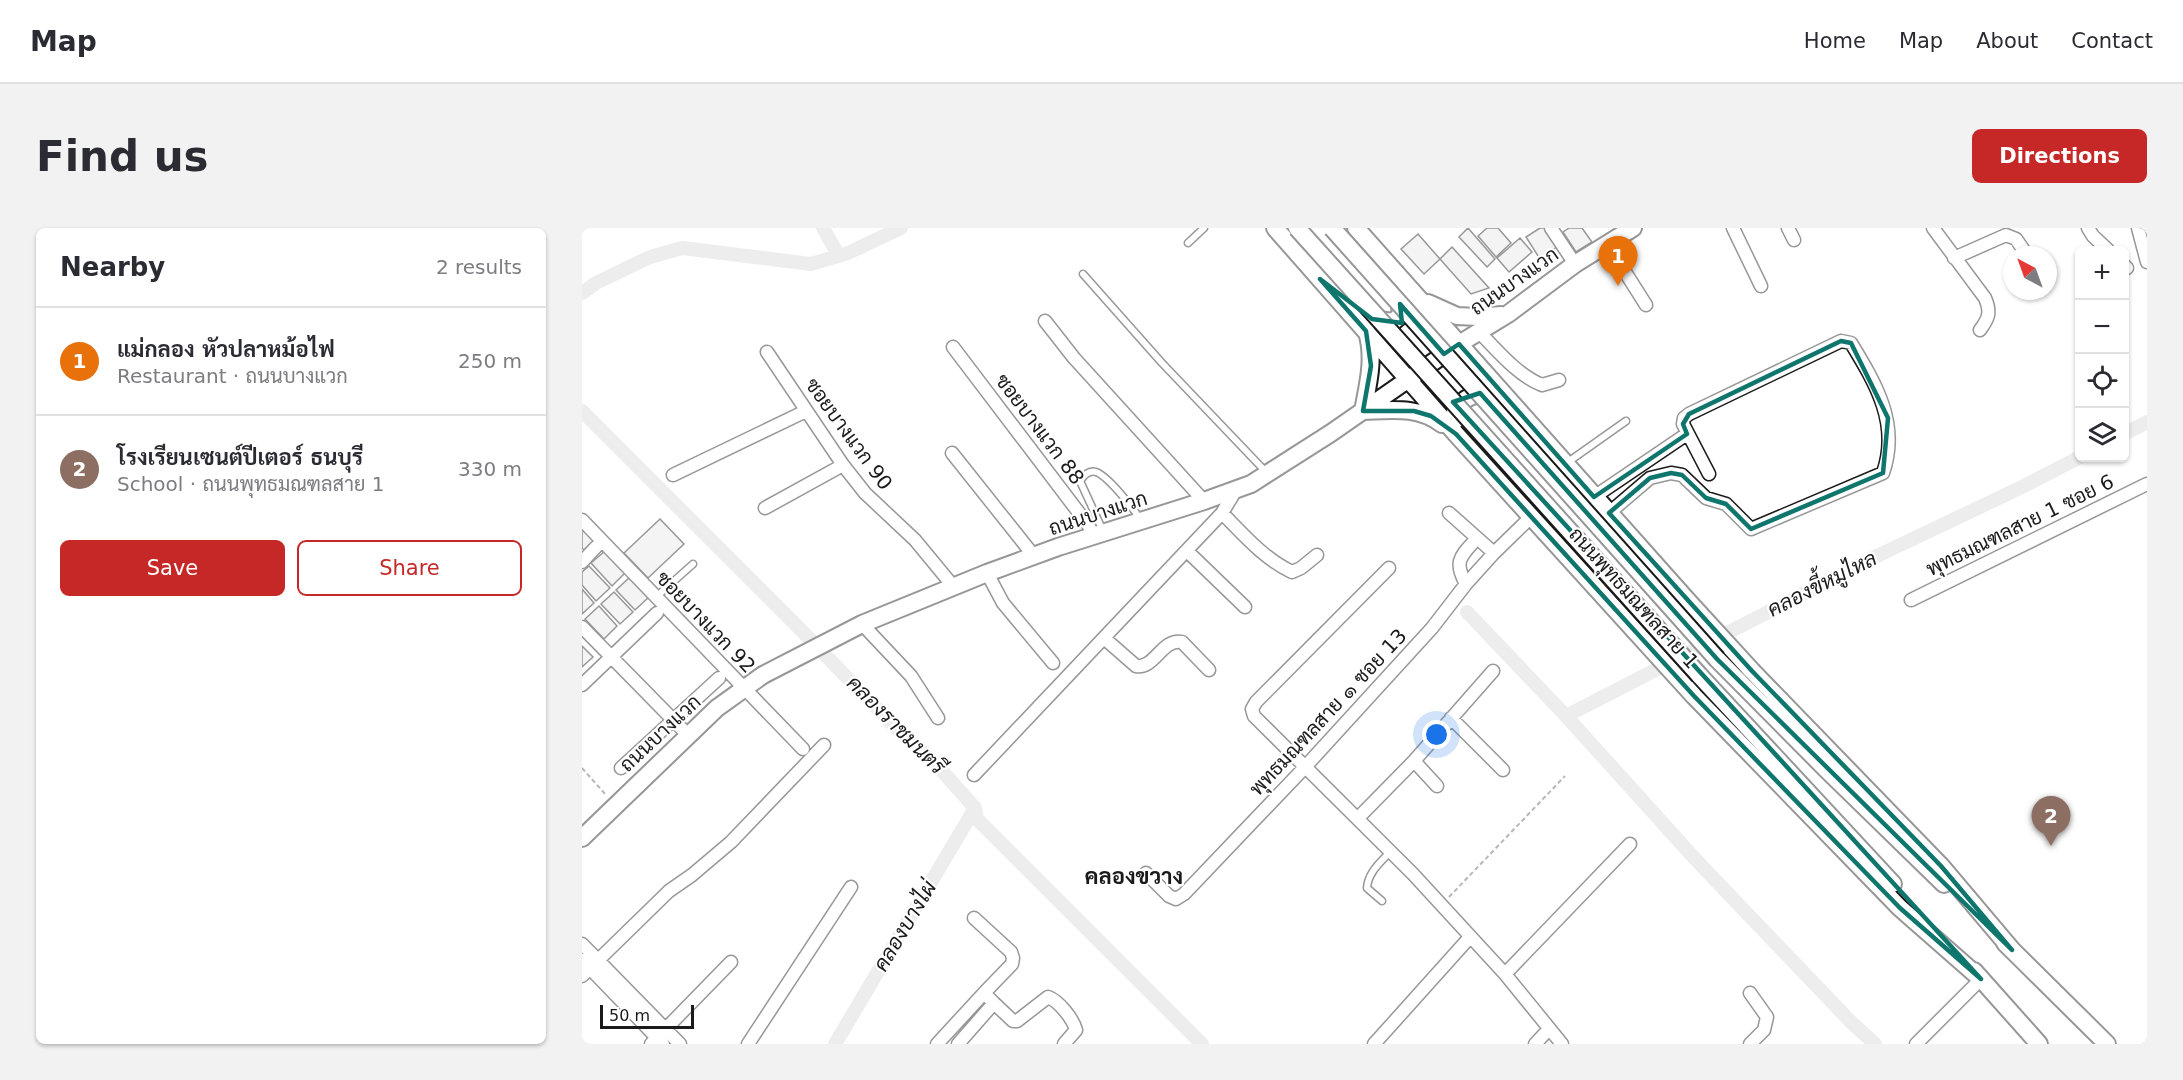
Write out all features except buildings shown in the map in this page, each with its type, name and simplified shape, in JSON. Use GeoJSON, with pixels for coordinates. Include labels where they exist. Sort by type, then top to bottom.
{"type":"FeatureCollection","features":[{"type":"Feature","properties":{"kind":"main road","name":"ถนนพุทธมณฑลสาย 1"},"geometry":{"type":"LineString","coordinates":[[1275,228],[1456,434],[1695,696],[1900,908],[1981,979]]}},
{"type":"Feature","properties":{"kind":"main road","name":"ถนนพุทธมณฑลสาย 1"},"geometry":{"type":"LineString","coordinates":[[1298,228],[1699,675],[2039,1044]]}},
{"type":"Feature","properties":{"kind":"main road","name":"ถนนพุทธมณฑลสาย 1"},"geometry":{"type":"LineString","coordinates":[[1332,228],[1717,659],[1826,770],[2107,1044]]}},
{"type":"Feature","properties":{"kind":"main road","name":"ถนนพุทธมณฑลสาย 1"},"geometry":{"type":"LineString","coordinates":[[1356,228],[1687,600],[1752,671],[1941,866],[2012,950]]}},
{"type":"Feature","properties":{"kind":"main road"},"geometry":{"type":"LineString","coordinates":[[1320,279],[1371,319],[1393,322],[1401,315],[1398,288],[1356,228]]}},
{"type":"Feature","properties":{"kind":"main road","name":"ถนนบางแวก"},"geometry":{"type":"LineString","coordinates":[[582,838],[717,708],[742,688],[780,665],[854,628],[953,586],[1034,556],[1236,490],[1267,474],[1363,411],[1459,344],[1508,314],[1575,264],[1633,228]]}},
{"type":"Feature","properties":{"kind":"main road"},"geometry":{"type":"LineString","coordinates":[[1421,300],[1456,316],[1478,317],[1508,314]]}},
{"type":"Feature","properties":{"kind":"main road"},"geometry":{"type":"LineString","coordinates":[[1366,331],[1371,345],[1371,366],[1363,411],[1414,411],[1431,416],[1456,434]]}},
{"type":"Feature","properties":{"kind":"main road"},"geometry":{"type":"LineString","coordinates":[[1485,466],[1458,421],[1455,410],[1464,398],[1477,394],[1489,395],[1536,431]]}},
{"type":"Feature","properties":{"kind":"street"},"geometry":{"type":"LineString","coordinates":[[1551,228],[1575,264]]}},
{"type":"Feature","properties":{"kind":"street"},"geometry":{"type":"LineString","coordinates":[[1733,228],[1761,286]]}},
{"type":"Feature","properties":{"kind":"street"},"geometry":{"type":"LineString","coordinates":[[1788,228],[1794,240]]}},
{"type":"Feature","properties":{"kind":"street"},"geometry":{"type":"LineString","coordinates":[[1933,228],[1985,298],[1990,310],[1980,330]]}},
{"type":"Feature","properties":{"kind":"street"},"geometry":{"type":"LineString","coordinates":[[2088,228],[2104,246]]}},
{"type":"Feature","properties":{"kind":"street"},"geometry":{"type":"LineString","coordinates":[[2138,228],[2147,262]]}},
{"type":"Feature","properties":{"kind":"street"},"geometry":{"type":"LineString","coordinates":[[1954,258],[2006,235],[2016,239],[2021,246]]}},
{"type":"Feature","properties":{"kind":"street"},"geometry":{"type":"LineString","coordinates":[[1608,245],[1646,305]]}},
{"type":"Feature","properties":{"kind":"street"},"geometry":{"type":"LineString","coordinates":[[1045,321],[1074,358],[1204,501]]}},
{"type":"Feature","properties":{"kind":"street"},"geometry":{"type":"LineString","coordinates":[[1479,332],[1508,361],[1534,382],[1542,385],[1558,380]]}},
{"type":"Feature","properties":{"kind":"street"},"geometry":{"type":"LineString","coordinates":[[1609,513],[1650,478],[1659,475],[1682,475],[1707,498],[1723,503],[1747,528],[1755,529],[1884,473],[1889,443],[1888,418],[1867,369],[1851,343],[1846,340],[1841,341],[1684,418],[1683,424],[1687,434],[1709,474]]}},
{"type":"Feature","properties":{"kind":"street","name":"ซอยบางแวก 88"},"geometry":{"type":"LineString","coordinates":[[953,347],[1089,526],[1099,535]]}},
{"type":"Feature","properties":{"kind":"street","name":"ซอยบางแวก 90"},"geometry":{"type":"LineString","coordinates":[[767,352],[843,465],[865,493],[922,547],[953,586]]}},
{"type":"Feature","properties":{"kind":"street"},"geometry":{"type":"LineString","coordinates":[[673,475],[806,411]]}},
{"type":"Feature","properties":{"kind":"street"},"geometry":{"type":"LineString","coordinates":[[1594,497],[1687,434]]}},
{"type":"Feature","properties":{"kind":"street"},"geometry":{"type":"LineString","coordinates":[[952,453],[1034,556]]}},
{"type":"Feature","properties":{"kind":"street"},"geometry":{"type":"LineString","coordinates":[[765,508],[843,465]]}},
{"type":"Feature","properties":{"kind":"street","name":"พุทธมณฑลสาย 1 ซอย 6"},"geometry":{"type":"LineString","coordinates":[[1911,600],[2147,484]]}},
{"type":"Feature","properties":{"kind":"street"},"geometry":{"type":"LineString","coordinates":[[974,776],[1222,513],[1236,490]]}},
{"type":"Feature","properties":{"kind":"street"},"geometry":{"type":"LineString","coordinates":[[1222,513],[1271,561],[1292,572],[1317,555]]}},
{"type":"Feature","properties":{"kind":"street"},"geometry":{"type":"LineString","coordinates":[[1449,513],[1494,553]]}},
{"type":"Feature","properties":{"kind":"street","name":"พุทธมณฑลสาย ๑ ซอย 13"},"geometry":{"type":"LineString","coordinates":[[1146,873],[1169,896],[1176,899],[1306,766],[1432,628],[1466,584],[1494,553],[1531,517]]}},
{"type":"Feature","properties":{"kind":"street","name":"ซอยบางแวก 92"},"geometry":{"type":"LineString","coordinates":[[582,520],[803,749]]}},
{"type":"Feature","properties":{"kind":"street"},"geometry":{"type":"LineString","coordinates":[[1466,584],[1458,563],[1477,538]]}},
{"type":"Feature","properties":{"kind":"street"},"geometry":{"type":"LineString","coordinates":[[582,562],[596,547]]}},
{"type":"Feature","properties":{"kind":"street"},"geometry":{"type":"LineString","coordinates":[[1187,550],[1245,607]]}},
{"type":"Feature","properties":{"kind":"street"},"geometry":{"type":"LineString","coordinates":[[1389,568],[1256,702],[1252,709],[1254,716],[1391,851],[1505,974],[1562,1044]]}},
{"type":"Feature","properties":{"kind":"street"},"geometry":{"type":"LineString","coordinates":[[987,573],[1003,603],[1053,663]]}},
{"type":"Feature","properties":{"kind":"street"},"geometry":{"type":"LineString","coordinates":[[582,685],[657,613]]}},
{"type":"Feature","properties":{"kind":"street"},"geometry":{"type":"LineString","coordinates":[[582,627],[688,735]]}},
{"type":"Feature","properties":{"kind":"street"},"geometry":{"type":"LineString","coordinates":[[854,628],[910,676],[938,718]]}},
{"type":"Feature","properties":{"kind":"street"},"geometry":{"type":"LineString","coordinates":[[1104,638],[1140,667],[1146,665],[1171,643],[1182,642],[1209,670]]}},
{"type":"Feature","properties":{"kind":"street"},"geometry":{"type":"LineString","coordinates":[[1358,818],[1414,760],[1493,671]]}},
{"type":"Feature","properties":{"kind":"street"},"geometry":{"type":"LineString","coordinates":[[621,768],[719,678]]}},
{"type":"Feature","properties":{"kind":"street"},"geometry":{"type":"LineString","coordinates":[[1450,718],[1503,770]]}},
{"type":"Feature","properties":{"kind":"street"},"geometry":{"type":"LineString","coordinates":[[588,966],[669,891],[731,842],[825,745]]}},
{"type":"Feature","properties":{"kind":"street"},"geometry":{"type":"LineString","coordinates":[[1414,760],[1437,786]]}},
{"type":"Feature","properties":{"kind":"street"},"geometry":{"type":"LineString","coordinates":[[1505,974],[1630,844]]}},
{"type":"Feature","properties":{"kind":"street"},"geometry":{"type":"LineString","coordinates":[[748,1044],[851,887]]}},
{"type":"Feature","properties":{"kind":"street"},"geometry":{"type":"LineString","coordinates":[[937,1044],[1012,963],[1014,958],[1011,952],[974,918]]}},
{"type":"Feature","properties":{"kind":"street"},"geometry":{"type":"LineString","coordinates":[[1374,1044],[1470,937]]}},
{"type":"Feature","properties":{"kind":"street"},"geometry":{"type":"LineString","coordinates":[[582,944],[588,966],[659,1039],[680,1044]]}},
{"type":"Feature","properties":{"kind":"street"},"geometry":{"type":"LineString","coordinates":[[659,1039],[731,962]]}},
{"type":"Feature","properties":{"kind":"street"},"geometry":{"type":"LineString","coordinates":[[1916,1044],[1981,979]]}},
{"type":"Feature","properties":{"kind":"street"},"geometry":{"type":"LineString","coordinates":[[984,993],[1013,1021],[1017,1021],[1042,1001],[1048,998],[1054,999],[1074,1023],[1076,1030],[1064,1044]]}},
{"type":"Feature","properties":{"kind":"street"},"geometry":{"type":"LineString","coordinates":[[1750,993],[1767,1017],[1764,1030],[1750,1044]]}},
{"type":"Feature","properties":{"kind":"street"},"geometry":{"type":"LineString","coordinates":[[958,1044],[994,1003]]}},
{"type":"Feature","properties":{"kind":"street"},"geometry":{"type":"LineString","coordinates":[[1535,1044],[1549,1029]]}},
{"type":"Feature","properties":{"kind":"lane"},"geometry":{"type":"LineString","coordinates":[[1188,243],[1204,228]]}},
{"type":"Feature","properties":{"kind":"lane"},"geometry":{"type":"LineString","coordinates":[[1083,274],[1162,363],[1267,474]]}},
{"type":"Feature","properties":{"kind":"lane"},"geometry":{"type":"LineString","coordinates":[[1565,464],[1626,421]]}},
{"type":"Feature","properties":{"kind":"lane"},"geometry":{"type":"LineString","coordinates":[[1099,535],[1080,481],[1084,474],[1098,472],[1142,522]]}},
{"type":"Feature","properties":{"kind":"lane"},"geometry":{"type":"LineString","coordinates":[[655,597],[693,564]]}},
{"type":"Feature","properties":{"kind":"lane"},"geometry":{"type":"LineString","coordinates":[[1382,901],[1367,888],[1368,882],[1372,871],[1391,851]]}},
{"type":"Feature","properties":{"kind":"path"},"geometry":{"type":"LineString","coordinates":[[582,768],[615,805]]}},
{"type":"Feature","properties":{"kind":"path"},"geometry":{"type":"LineString","coordinates":[[1441,905],[1565,776]]}},
{"type":"Feature","properties":{"kind":"highlighted area"},"geometry":{"type":"Polygon","coordinates":[[[1320,279],[1372,319],[1402,323],[1400,304],[1444,354],[1459,344],[1594,497],[1687,434],[1683,424],[1689,414],[1841,341],[1851,343],[1888,418],[1883,473],[1751,529],[1726,504],[1706,498],[1682,475],[1671,473],[1650,478],[1609,513],[1752,671],[1941,866],[2012,950],[1717,659],[1480,393],[1453,402],[1981,979],[1900,908],[1694,696],[1456,434],[1431,416],[1414,411],[1363,411],[1371,366],[1366,331],[1320,279]]]}},
{"type":"Feature","properties":{"kind":"waterway"},"geometry":{"type":"LineString","coordinates":[[823,228],[839,256]]}},
{"type":"Feature","properties":{"kind":"waterway"},"geometry":{"type":"LineString","coordinates":[[582,293],[596,283],[650,257],[682,248],[811,264],[848,253],[901,228]]}},
{"type":"Feature","properties":{"kind":"waterway","name":"คลองราชมนตรี"},"geometry":{"type":"LineString","coordinates":[[582,411],[896,728],[936,764],[975,808],[977,819],[1202,1044]]}},
{"type":"Feature","properties":{"kind":"waterway","name":"คลองขี้หมูไหล"},"geometry":{"type":"LineString","coordinates":[[2129,431],[2147,422]]}},
{"type":"Feature","properties":{"kind":"waterway","name":"คลองขี้หมูไหล"},"geometry":{"type":"LineString","coordinates":[[1566,716],[1879,555],[2075,460]]}},
{"type":"Feature","properties":{"kind":"waterway"},"geometry":{"type":"LineString","coordinates":[[1467,612],[1566,716],[1697,861],[1851,1022],[1875,1044]]}},
{"type":"Feature","properties":{"kind":"waterway","name":"คลองบางไผ่"},"geometry":{"type":"LineString","coordinates":[[835,1044],[975,808]]}},
{"type":"Feature","properties":{"kind":"place","name":"แม่กลอง หัวปลาหม้อไฟ"},"geometry":{"type":"Point","coordinates":[1618,286]}},
{"type":"Feature","properties":{"kind":"place","name":"โรงเรียนเซนต์ปีเตอร์ ธนบุรี"},"geometry":{"type":"Point","coordinates":[2051,846]}},
{"type":"Feature","properties":{"kind":"district","name":"คลองขวาง"},"geometry":{"type":"Point","coordinates":[1134,876]}}]}
